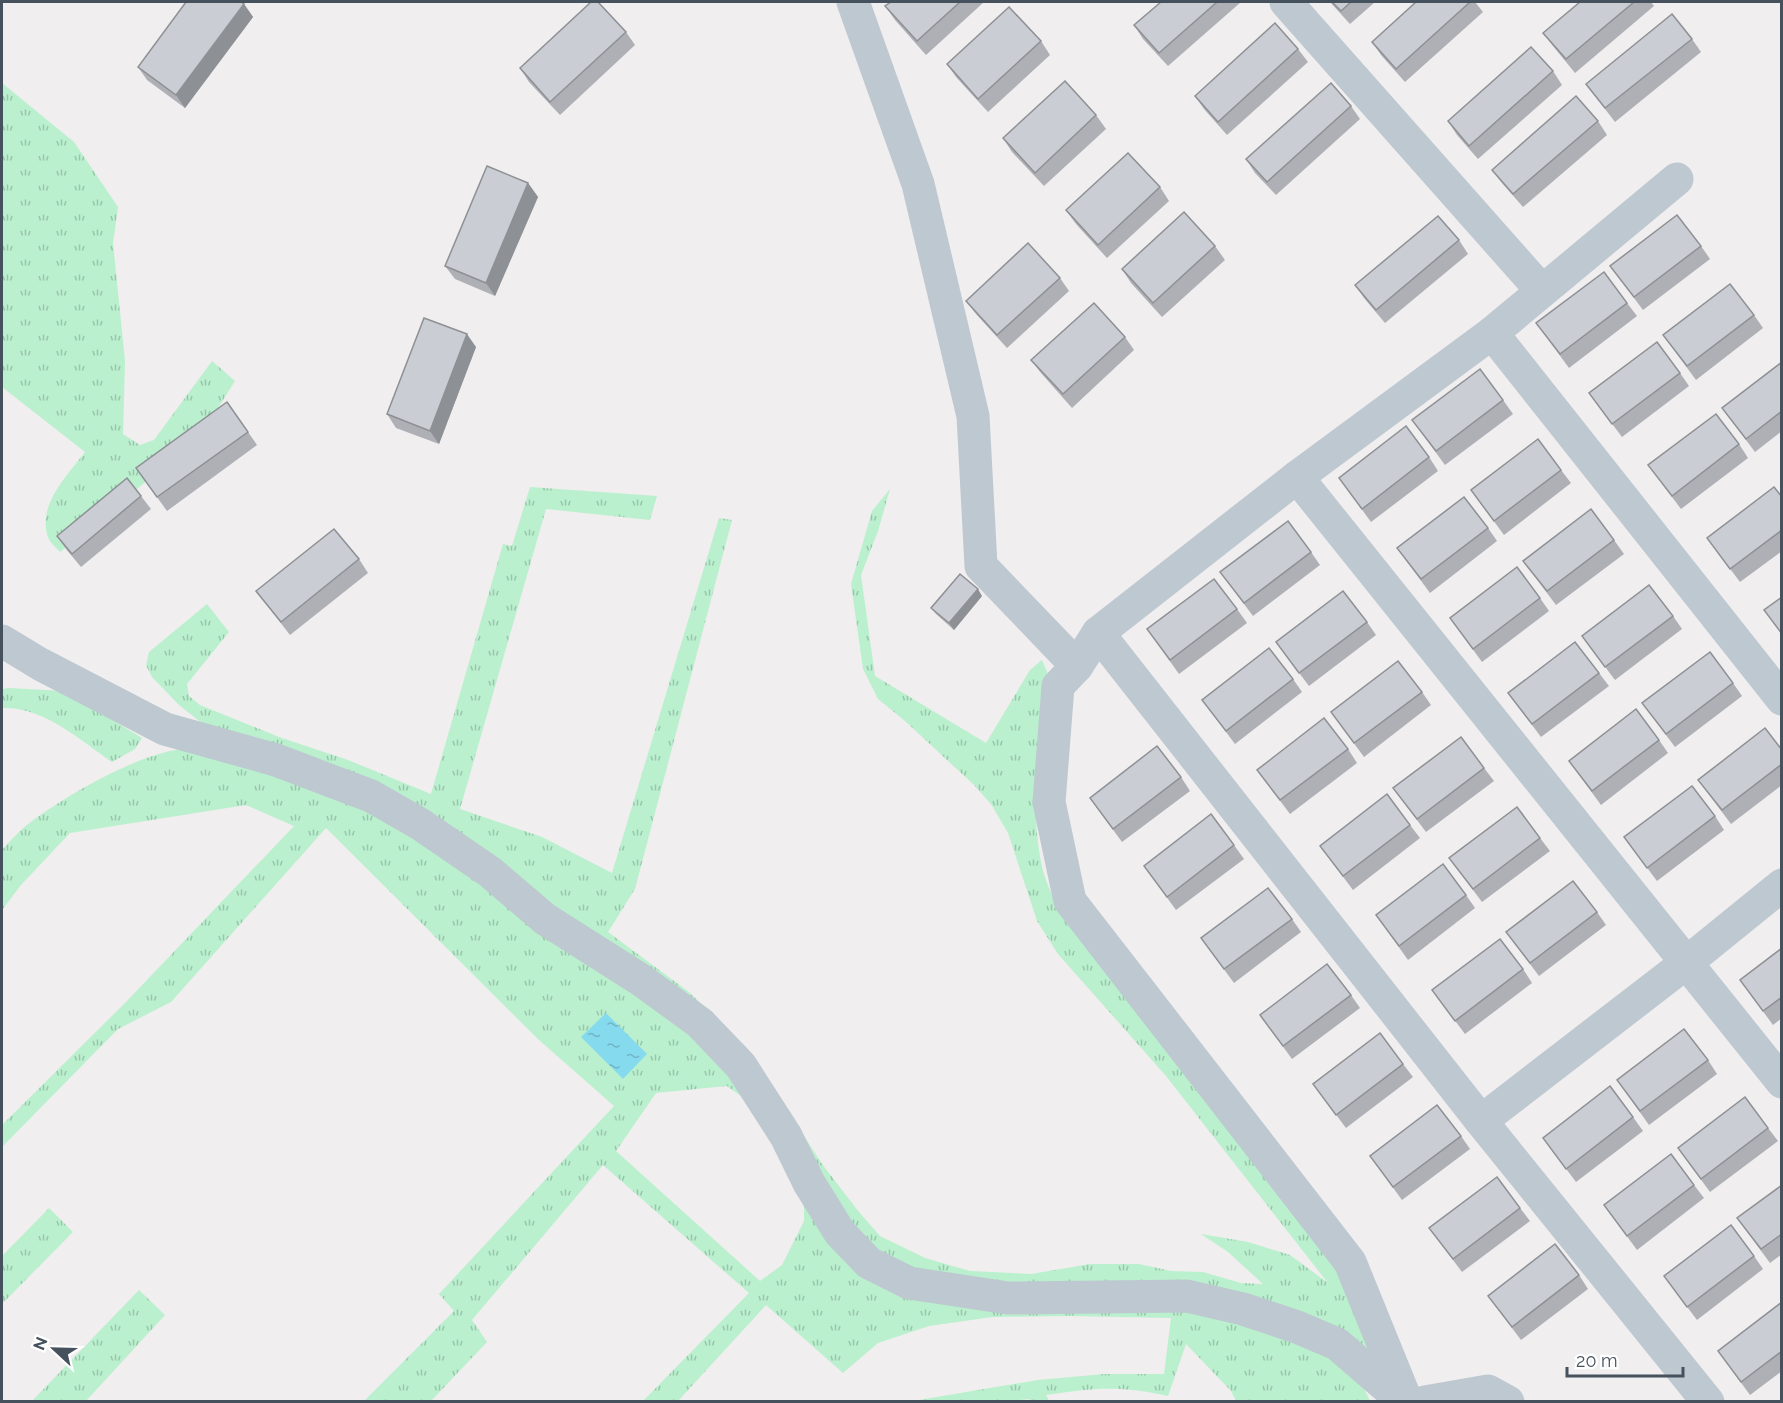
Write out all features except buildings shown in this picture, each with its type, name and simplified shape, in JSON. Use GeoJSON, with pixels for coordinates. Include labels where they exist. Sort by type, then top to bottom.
{"type":"FeatureCollection","features":[{"type":"Feature","properties":{"kind":"street"},"geometry":{"type":"LineString","coordinates":[[853,2],[918,184],[973,416],[981,566],[1077,666]]}},
{"type":"Feature","properties":{"kind":"street"},"geometry":{"type":"LineString","coordinates":[[1286,2],[1542,291]]}},
{"type":"Feature","properties":{"kind":"street"},"geometry":{"type":"LineString","coordinates":[[1405,1401],[1350,1262],[1070,901],[1049,801],[1058,686],[1077,666],[1098,633],[1297,477],[1492,333],[1677,179]]}},
{"type":"Feature","properties":{"kind":"street"},"geometry":{"type":"LineString","coordinates":[[1492,333],[1782,699]]}},
{"type":"Feature","properties":{"kind":"street"},"geometry":{"type":"LineString","coordinates":[[1297,477],[1782,1082]]}},
{"type":"Feature","properties":{"kind":"street"},"geometry":{"type":"LineString","coordinates":[[1098,633],[1481,1121],[1708,1401]]}},
{"type":"Feature","properties":{"kind":"street"},"geometry":{"type":"LineString","coordinates":[[2,641],[40,664],[165,729],[276,760],[371,796],[420,824],[490,872],[545,919],[640,980],[700,1023],[741,1066],[786,1136],[809,1183],[840,1233],[870,1263],[909,1283],[998,1297],[1187,1296],[1243,1309],[1297,1327],[1337,1344],[1405,1401]]}},
{"type":"Feature","properties":{"kind":"street"},"geometry":{"type":"LineString","coordinates":[[1481,1121],[1686,963],[1782,885]]}},
{"type":"Feature","properties":{"kind":"street"},"geometry":{"type":"LineString","coordinates":[[1425,1401],[1488,1391],[1508,1401]]}},
{"type":"Feature","properties":{"kind":"green space"},"geometry":{"type":"Polygon","coordinates":[[[2,83],[74,142],[118,207],[113,243],[125,361],[123,434],[140,445],[154,440],[212,361],[235,381],[199,438],[60,552],[48,537],[46,525],[50,502],[62,481],[85,452],[2,387],[2,83]]]}},
{"type":"Feature","properties":{"kind":"green space"},"geometry":{"type":"Polygon","coordinates":[[[530,487],[657,496],[650,520],[546,509],[460,809],[542,837],[612,873],[719,518],[732,520],[635,889],[608,932],[689,992],[749,1050],[822,1164],[859,1212],[880,1236],[925,1258],[970,1271],[1031,1274],[1090,1264],[1139,1264],[1171,1271],[1203,1272],[1241,1283],[1263,1284],[1228,1252],[1201,1234],[1248,1242],[1290,1255],[1328,1283],[1166,1076],[1058,954],[1037,921],[1008,833],[991,804],[974,785],[878,699],[863,669],[851,584],[872,511],[890,489],[878,531],[861,575],[875,676],[986,743],[1030,670],[1042,660],[1048,674],[1037,770],[1036,818],[1043,872],[1060,913],[1345,1269],[1389,1367],[1316,1323],[913,1274],[856,1234],[749,1060],[470,848],[203,724],[179,705],[152,677],[146,665],[149,652],[207,604],[229,632],[187,684],[189,696],[200,705],[279,737],[348,760],[431,794],[503,544],[512,546],[530,487]]]}},
{"type":"Feature","properties":{"kind":"green space"},"geometry":{"type":"Polygon","coordinates":[[[2,689],[65,691],[142,738],[135,749],[112,762],[46,718],[32,712],[2,708],[2,689]]]}},
{"type":"Feature","properties":{"kind":"green space"},"geometry":{"type":"Polygon","coordinates":[[[181,749],[298,778],[401,828],[678,1022],[759,1109],[727,1086],[656,1093],[616,1151],[760,1281],[782,1265],[804,1221],[804,1190],[864,1271],[1163,1305],[1304,1335],[1361,1382],[1370,1401],[1236,1401],[1231,1391],[1186,1344],[1168,1396],[1136,1390],[1107,1389],[1046,1395],[1049,1401],[1029,1399],[1003,1402],[913,1401],[1038,1380],[1104,1374],[1164,1374],[1171,1318],[992,1317],[929,1326],[878,1343],[843,1373],[766,1305],[678,1401],[643,1401],[749,1293],[603,1165],[472,1320],[487,1342],[431,1401],[364,1401],[454,1311],[439,1294],[614,1106],[539,1040],[326,828],[171,1002],[118,1029],[2,1147],[2,1125],[124,1004],[294,826],[246,805],[70,833],[21,885],[2,910],[2,850],[24,828],[47,810],[104,777],[144,759],[181,749]]]}},
{"type":"Feature","properties":{"kind":"green space"},"geometry":{"type":"Polygon","coordinates":[[[49,1208],[73,1232],[2,1304],[2,1256],[49,1208]]]}},
{"type":"Feature","properties":{"kind":"green space"},"geometry":{"type":"Polygon","coordinates":[[[139,1290],[165,1315],[86,1401],[32,1401],[139,1290]]]}},
{"type":"Feature","properties":{"kind":"water"},"geometry":{"type":"Polygon","coordinates":[[[606,1013],[647,1054],[623,1079],[581,1037],[606,1013]]]}}]}
